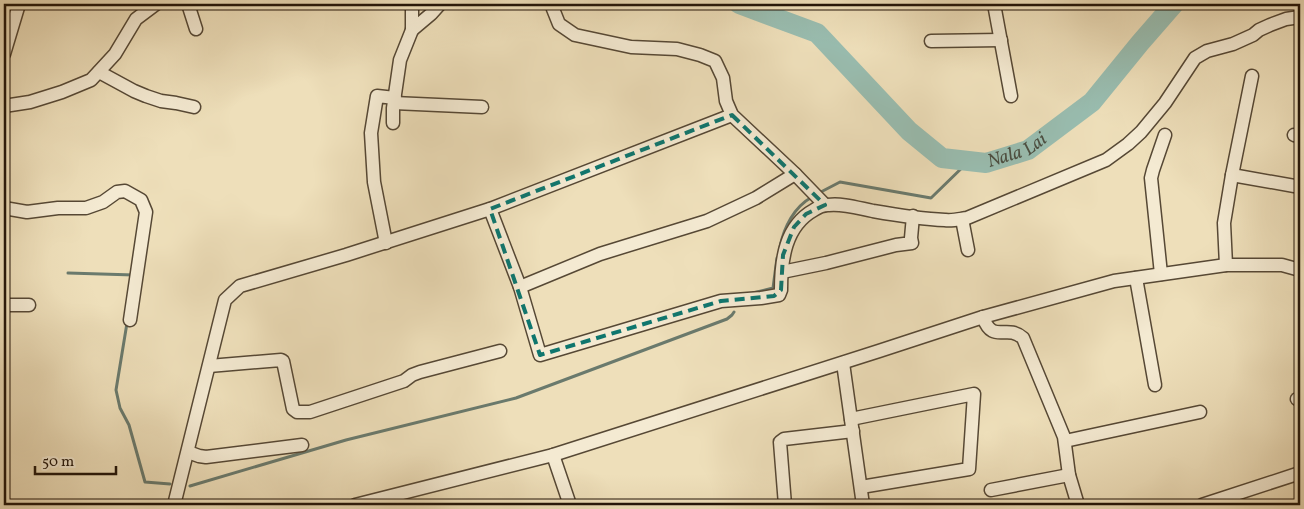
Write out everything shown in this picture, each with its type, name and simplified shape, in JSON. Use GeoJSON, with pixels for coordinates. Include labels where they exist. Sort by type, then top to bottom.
{"type":"FeatureCollection","features":[{"type":"Feature","properties":{"kind":"street"},"geometry":{"type":"LineString","coordinates":[[4,54],[18,4]]}},
{"type":"Feature","properties":{"kind":"street"},"geometry":{"type":"LineString","coordinates":[[4,106],[30,102],[91,80],[115,54],[136,19],[156,4]]}},
{"type":"Feature","properties":{"kind":"street"},"geometry":{"type":"LineString","coordinates":[[188,4],[196,30]]}},
{"type":"Feature","properties":{"kind":"street"},"geometry":{"type":"LineString","coordinates":[[393,123],[394,100],[400,60],[412,30],[412,4]]}},
{"type":"Feature","properties":{"kind":"street"},"geometry":{"type":"LineString","coordinates":[[412,30],[440,4]]}},
{"type":"Feature","properties":{"kind":"street"},"geometry":{"type":"LineString","coordinates":[[490,209],[520,287],[540,355],[721,301],[779,295],[783,255],[789,237],[794,227],[806,214],[821,206],[817,197],[795,174],[732,115],[726,101],[723,78],[715,61],[677,49],[631,47],[575,34],[559,24],[552,4]]}},
{"type":"Feature","properties":{"kind":"street"},"geometry":{"type":"LineString","coordinates":[[994,4],[1011,96]]}},
{"type":"Feature","properties":{"kind":"street"},"geometry":{"type":"LineString","coordinates":[[817,197],[837,204],[913,216],[946,220],[967,218],[1106,160],[1141,132],[1165,103],[1195,58],[1208,51],[1253,36],[1259,30],[1286,19],[1300,17]]}},
{"type":"Feature","properties":{"kind":"street"},"geometry":{"type":"LineString","coordinates":[[931,41],[1001,40]]}},
{"type":"Feature","properties":{"kind":"street"},"geometry":{"type":"LineString","coordinates":[[99,72],[127,88],[146,96],[161,101],[194,107]]}},
{"type":"Feature","properties":{"kind":"street"},"geometry":{"type":"LineString","coordinates":[[1226,265],[1224,223],[1252,76]]}},
{"type":"Feature","properties":{"kind":"street"},"geometry":{"type":"LineString","coordinates":[[386,243],[374,182],[371,133],[377,96],[394,100],[482,107]]}},
{"type":"Feature","properties":{"kind":"street"},"geometry":{"type":"LineString","coordinates":[[174,505],[225,300],[240,286],[386,243],[490,209],[732,115]]}},
{"type":"Feature","properties":{"kind":"street"},"geometry":{"type":"LineString","coordinates":[[1161,274],[1151,178],[1152,170],[1165,135]]}},
{"type":"Feature","properties":{"kind":"street"},"geometry":{"type":"LineString","coordinates":[[520,287],[600,254],[707,221],[756,198],[795,174]]}},
{"type":"Feature","properties":{"kind":"street"},"geometry":{"type":"LineString","coordinates":[[1232,175],[1300,187]]}},
{"type":"Feature","properties":{"kind":"street"},"geometry":{"type":"LineString","coordinates":[[4,208],[26,212],[58,208],[86,208],[103,202],[116,192],[125,191],[141,200],[146,212],[130,320]]}},
{"type":"Feature","properties":{"kind":"street"},"geometry":{"type":"LineString","coordinates":[[782,272],[896,245],[912,243],[913,216]]}},
{"type":"Feature","properties":{"kind":"street"},"geometry":{"type":"LineString","coordinates":[[962,219],[968,250]]}},
{"type":"Feature","properties":{"kind":"street"},"geometry":{"type":"LineString","coordinates":[[355,505],[553,455],[983,317],[1114,281],[1226,265],[1282,266],[1300,270]]}},
{"type":"Feature","properties":{"kind":"street"},"geometry":{"type":"LineString","coordinates":[[1136,278],[1155,384]]}},
{"type":"Feature","properties":{"kind":"street"},"geometry":{"type":"LineString","coordinates":[[4,305],[30,305]]}},
{"type":"Feature","properties":{"kind":"street"},"geometry":{"type":"LineString","coordinates":[[983,317],[986,326],[990,330],[994,332],[1013,332],[1023,338],[1065,441],[1069,475],[1078,505]]}},
{"type":"Feature","properties":{"kind":"street"},"geometry":{"type":"LineString","coordinates":[[209,366],[284,361],[293,409],[298,412],[310,412],[404,381],[420,372],[500,351]]}},
{"type":"Feature","properties":{"kind":"street"},"geometry":{"type":"LineString","coordinates":[[843,363],[863,505]]}},
{"type":"Feature","properties":{"kind":"street"},"geometry":{"type":"LineString","coordinates":[[785,505],[780,442],[784,439],[852,425],[974,394],[969,470],[861,487]]}},
{"type":"Feature","properties":{"kind":"street"},"geometry":{"type":"LineString","coordinates":[[1065,441],[1200,412]]}},
{"type":"Feature","properties":{"kind":"street"},"geometry":{"type":"LineString","coordinates":[[188,452],[206,457],[302,445]]}},
{"type":"Feature","properties":{"kind":"street"},"geometry":{"type":"LineString","coordinates":[[553,455],[570,505]]}},
{"type":"Feature","properties":{"kind":"street"},"geometry":{"type":"LineString","coordinates":[[1202,505],[1300,472]]}},
{"type":"Feature","properties":{"kind":"street"},"geometry":{"type":"LineString","coordinates":[[991,490],[1069,475]]}},
{"type":"Feature","properties":{"kind":"highlighted area"},"geometry":{"type":"Polygon","coordinates":[[[732,115],[825,205],[806,214],[794,227],[783,255],[781,290],[774,296],[721,301],[540,355],[490,209],[732,115]]]}},
{"type":"Feature","properties":{"kind":"waterway","name":"Nala Lai"},"geometry":{"type":"LineString","coordinates":[[739,4],[817,33],[909,131],[942,158],[986,163],[1028,150],[1092,102],[1174,4]]}},
{"type":"Feature","properties":{"kind":"waterway"},"geometry":{"type":"LineString","coordinates":[[817,194],[840,182],[931,198],[969,161]]}},
{"type":"Feature","properties":{"kind":"waterway"},"geometry":{"type":"LineString","coordinates":[[780,247],[784,232],[791,218],[800,206],[812,197]]}},
{"type":"Feature","properties":{"kind":"waterway"},"geometry":{"type":"LineString","coordinates":[[753,293],[773,288],[777,258]]}},
{"type":"Feature","properties":{"kind":"waterway"},"geometry":{"type":"LineString","coordinates":[[68,273],[134,275]]}},
{"type":"Feature","properties":{"kind":"waterway"},"geometry":{"type":"LineString","coordinates":[[190,486],[346,440],[516,398],[727,319],[734,312]]}},
{"type":"Feature","properties":{"kind":"waterway"},"geometry":{"type":"LineString","coordinates":[[127,323],[116,390],[120,408],[129,425],[145,482],[170,484]]}}]}
